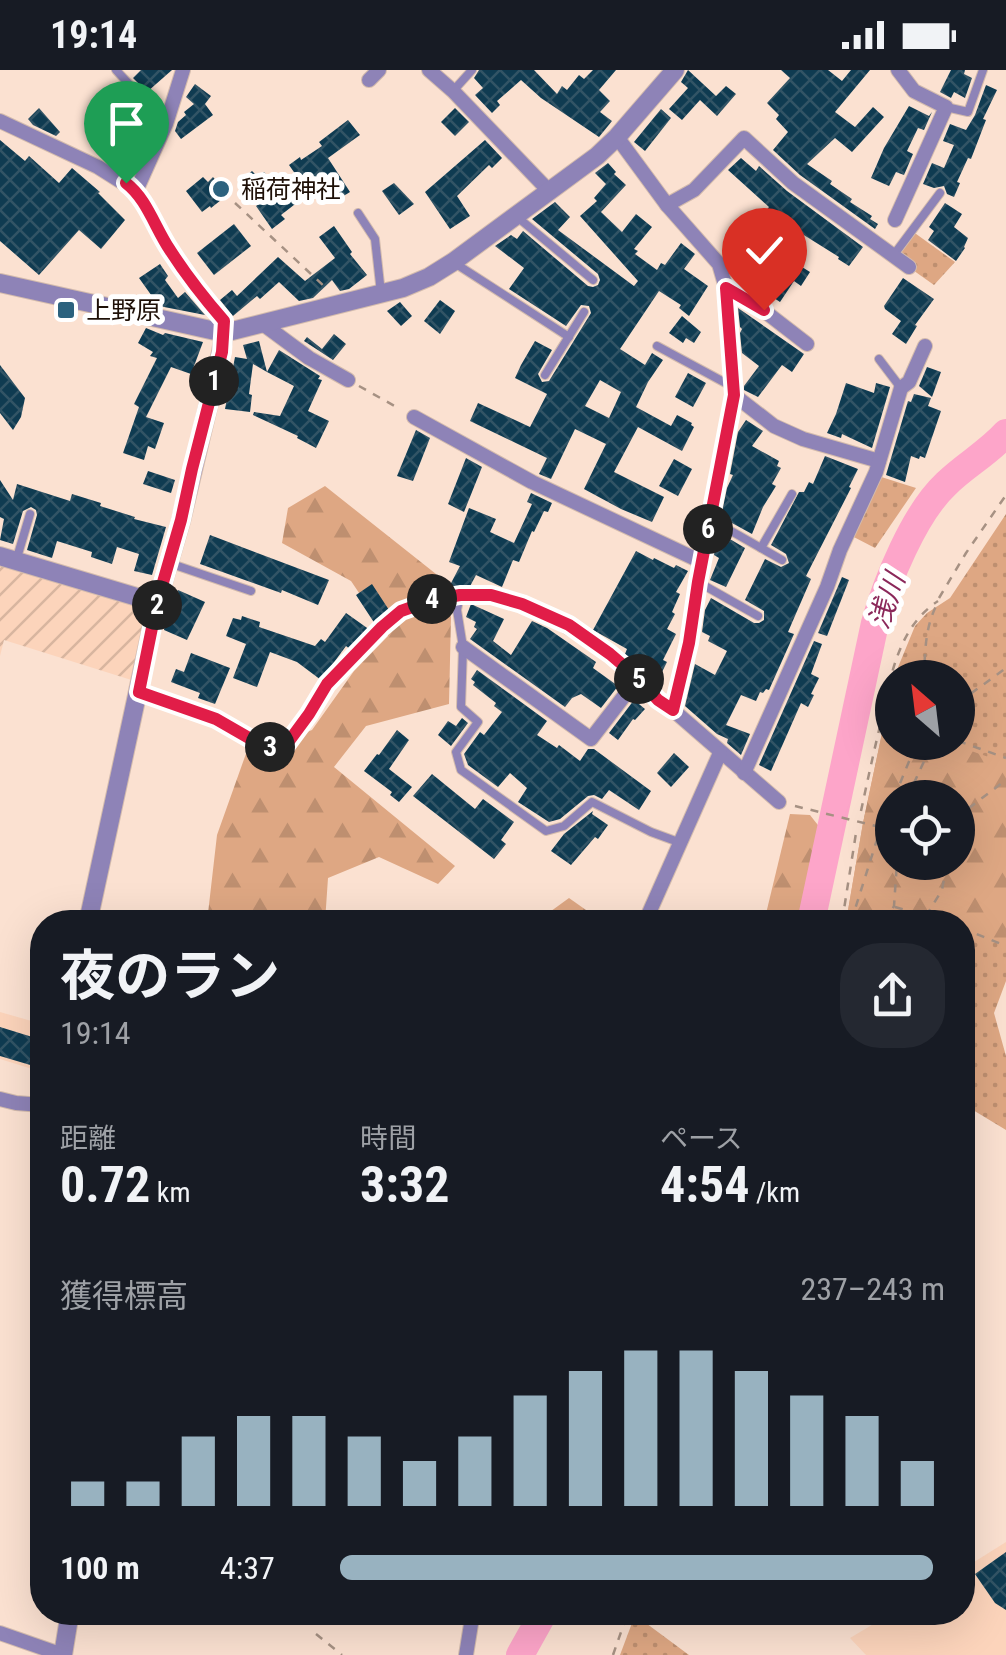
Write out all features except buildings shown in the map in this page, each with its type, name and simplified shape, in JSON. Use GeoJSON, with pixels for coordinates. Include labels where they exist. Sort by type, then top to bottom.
{"type":"FeatureCollection","features":[{"type":"Feature","properties":{"kind":"street"},"geometry":{"type":"LineString","coordinates":[[136,191],[166,124],[183,70]]}},
{"type":"Feature","properties":{"kind":"street"},"geometry":{"type":"LineString","coordinates":[[429,70],[550,192]]}},
{"type":"Feature","properties":{"kind":"street"},"geometry":{"type":"LineString","coordinates":[[0,283],[224,332],[418,282],[453,262],[597,156],[675,70]]}},
{"type":"Feature","properties":{"kind":"street"},"geometry":{"type":"LineString","coordinates":[[894,220],[946,107],[914,91],[898,70]]}},
{"type":"Feature","properties":{"kind":"street"},"geometry":{"type":"LineString","coordinates":[[0,121],[98,167],[136,191],[192,284],[224,321],[222,352],[157,603],[91,910]]}},
{"type":"Feature","properties":{"kind":"street"},"geometry":{"type":"LineString","coordinates":[[617,137],[667,205],[719,264],[726,288],[734,391],[689,643],[673,710]]}},
{"type":"Feature","properties":{"kind":"street"},"geometry":{"type":"LineString","coordinates":[[667,205],[694,190],[744,138],[793,183],[909,267]]}},
{"type":"Feature","properties":{"kind":"street"},"geometry":{"type":"LineString","coordinates":[[726,288],[764,310],[807,344]]}},
{"type":"Feature","properties":{"kind":"street"},"geometry":{"type":"LineString","coordinates":[[263,324],[309,358],[348,380]]}},
{"type":"Feature","properties":{"kind":"street"},"geometry":{"type":"LineString","coordinates":[[744,773],[876,472],[901,388],[908,382],[925,346]]}},
{"type":"Feature","properties":{"kind":"street"},"geometry":{"type":"LineString","coordinates":[[734,391],[774,426],[802,439],[879,462]]}},
{"type":"Feature","properties":{"kind":"street"},"geometry":{"type":"LineString","coordinates":[[414,418],[532,482],[702,562]]}},
{"type":"Feature","properties":{"kind":"street"},"geometry":{"type":"LineString","coordinates":[[8,558],[157,603]]}},
{"type":"Feature","properties":{"kind":"street"},"geometry":{"type":"LineString","coordinates":[[491,595],[569,625],[610,654],[779,802]]}},
{"type":"Feature","properties":{"kind":"street"},"geometry":{"type":"LineString","coordinates":[[464,647],[591,739],[638,678]]}},
{"type":"Feature","properties":{"kind":"street"},"geometry":{"type":"LineString","coordinates":[[650,910],[720,752]]}},
{"type":"Feature","properties":{"kind":"street"},"geometry":{"type":"LineString","coordinates":[[0,1100],[30,1104]]}},
{"type":"Feature","properties":{"kind":"street"},"geometry":{"type":"LineString","coordinates":[[0,1633],[63,1655],[68,1625]]}},
{"type":"Feature","properties":{"kind":"street"},"geometry":{"type":"LineString","coordinates":[[466,1655],[471,1625]]}},
{"type":"Feature","properties":{"kind":"lane"},"geometry":{"type":"LineString","coordinates":[[116,70],[166,124]]}},
{"type":"Feature","properties":{"kind":"lane"},"geometry":{"type":"LineString","coordinates":[[453,91],[472,70]]}},
{"type":"Feature","properties":{"kind":"lane"},"geometry":{"type":"LineString","coordinates":[[946,107],[968,112],[983,70]]}},
{"type":"Feature","properties":{"kind":"lane"},"geometry":{"type":"LineString","coordinates":[[894,256],[940,193]]}},
{"type":"Feature","properties":{"kind":"lane"},"geometry":{"type":"LineString","coordinates":[[358,213],[375,239],[380,293]]}},
{"type":"Feature","properties":{"kind":"lane"},"geometry":{"type":"LineString","coordinates":[[516,216],[593,280]]}},
{"type":"Feature","properties":{"kind":"lane"},"geometry":{"type":"LineString","coordinates":[[453,262],[569,337]]}},
{"type":"Feature","properties":{"kind":"lane"},"geometry":{"type":"LineString","coordinates":[[545,375],[584,312]]}},
{"type":"Feature","properties":{"kind":"lane"},"geometry":{"type":"LineString","coordinates":[[656,346],[734,391]]}},
{"type":"Feature","properties":{"kind":"lane"},"geometry":{"type":"LineString","coordinates":[[879,359],[901,388]]}},
{"type":"Feature","properties":{"kind":"lane"},"geometry":{"type":"LineString","coordinates":[[761,548],[792,494]]}},
{"type":"Feature","properties":{"kind":"lane"},"geometry":{"type":"LineString","coordinates":[[8,558],[30,514]]}},
{"type":"Feature","properties":{"kind":"lane"},"geometry":{"type":"LineString","coordinates":[[710,520],[782,560]]}},
{"type":"Feature","properties":{"kind":"lane"},"geometry":{"type":"LineString","coordinates":[[169,563],[251,591]]}},
{"type":"Feature","properties":{"kind":"lane"},"geometry":{"type":"LineString","coordinates":[[698,582],[758,616]]}},
{"type":"Feature","properties":{"kind":"lane"},"geometry":{"type":"LineString","coordinates":[[460,595],[457,610],[464,647],[461,707],[478,722],[456,752],[461,770],[546,831],[564,826],[592,802],[651,832],[681,842]]}},
{"type":"Feature","properties":{"kind":"lane"},"geometry":{"type":"LineString","coordinates":[[139,692],[216,719],[249,738]]}},
{"type":"Feature","properties":{"kind":"path"},"geometry":{"type":"LineString","coordinates":[[235,204],[340,304]]}},
{"type":"Feature","properties":{"kind":"path"},"geometry":{"type":"LineString","coordinates":[[374,395],[414,418]]}},
{"type":"Feature","properties":{"kind":"path"},"geometry":{"type":"LineString","coordinates":[[925,660],[927,630],[938,601],[1006,495]]}},
{"type":"Feature","properties":{"kind":"path"},"geometry":{"type":"LineString","coordinates":[[249,738],[281,752],[327,684],[382,627],[401,611],[460,595]]}},
{"type":"Feature","properties":{"kind":"path"},"geometry":{"type":"LineString","coordinates":[[861,811],[893,667],[913,624],[938,601]]}},
{"type":"Feature","properties":{"kind":"path"},"geometry":{"type":"LineString","coordinates":[[975,691],[1006,668]]}},
{"type":"Feature","properties":{"kind":"path"},"geometry":{"type":"LineString","coordinates":[[975,747],[1006,758]]}},
{"type":"Feature","properties":{"kind":"path"},"geometry":{"type":"LineString","coordinates":[[975,803],[1006,780]]}},
{"type":"Feature","properties":{"kind":"path"},"geometry":{"type":"LineString","coordinates":[[779,802],[875,826]]}},
{"type":"Feature","properties":{"kind":"path"},"geometry":{"type":"LineString","coordinates":[[844,910],[856,833]]}},
{"type":"Feature","properties":{"kind":"path"},"geometry":{"type":"LineString","coordinates":[[855,910],[875,846]]}},
{"type":"Feature","properties":{"kind":"path"},"geometry":{"type":"LineString","coordinates":[[892,910],[895,880]]}},
{"type":"Feature","properties":{"kind":"path"},"geometry":{"type":"LineString","coordinates":[[930,910],[944,880]]}},
{"type":"Feature","properties":{"kind":"path"},"geometry":{"type":"LineString","coordinates":[[894,906],[907,910]]}},
{"type":"Feature","properties":{"kind":"path"},"geometry":{"type":"LineString","coordinates":[[975,933],[1005,945],[1006,936]]}},
{"type":"Feature","properties":{"kind":"path"},"geometry":{"type":"LineString","coordinates":[[613,1655],[623,1625]]}},
{"type":"Feature","properties":{"kind":"path"},"geometry":{"type":"LineString","coordinates":[[316,1634],[342,1655]]}},
{"type":"Feature","properties":{"kind":"shaded area"},"geometry":{"type":"Polygon","coordinates":[[[0,556],[157,603],[141,683],[4,640],[0,656],[0,556]]]}},
{"type":"Feature","properties":{"kind":"shaded area"},"geometry":{"type":"Polygon","coordinates":[[[0,1012],[30,1021],[30,1068],[0,1059],[0,1012]]]}},
{"type":"Feature","properties":{"kind":"shaded area"},"geometry":{"type":"Polygon","coordinates":[[[1006,1542],[1006,1655],[866,1655],[850,1638],[872,1625],[975,1625],[975,1561],[1006,1542]]]}},
{"type":"Feature","properties":{"kind":"green space"},"geometry":{"type":"Polygon","coordinates":[[[912,231],[955,262],[934,285],[893,256],[912,231]]]}},
{"type":"Feature","properties":{"kind":"green space"},"geometry":{"type":"Polygon","coordinates":[[[875,475],[916,488],[875,548],[848,534],[875,475]]]}},
{"type":"Feature","properties":{"kind":"green space"},"geometry":{"type":"Polygon","coordinates":[[[325,486],[436,574],[451,617],[449,704],[366,726],[334,767],[455,866],[438,884],[379,857],[328,878],[326,910],[208,910],[217,835],[248,748],[284,741],[312,730],[354,671],[388,636],[351,581],[282,543],[288,508],[325,486]]]}},
{"type":"Feature","properties":{"kind":"green space"},"geometry":{"type":"Polygon","coordinates":[[[1006,514],[1006,981],[994,1013],[1006,1056],[1006,1130],[975,1111],[975,910],[848,910],[876,760],[975,760],[975,660],[901,660],[915,626],[950,598],[1006,514]]]}},
{"type":"Feature","properties":{"kind":"green space"},"geometry":{"type":"Polygon","coordinates":[[[975,752],[1006,763],[1006,945],[975,936],[975,910],[848,910],[876,760],[975,760],[975,752]]]}},
{"type":"Feature","properties":{"kind":"green space"},"geometry":{"type":"Polygon","coordinates":[[[790,814],[810,815],[821,829],[802,910],[767,910],[790,814]]]}},
{"type":"Feature","properties":{"kind":"green space"},"geometry":{"type":"Polygon","coordinates":[[[569,898],[586,910],[552,910],[569,898]]]}},
{"type":"Feature","properties":{"kind":"green space"},"geometry":{"type":"Polygon","coordinates":[[[631,1625],[648,1625],[689,1655],[620,1655],[631,1625]]]}},
{"type":"Feature","properties":{"kind":"waterway","name":"浅川"},"geometry":{"type":"LineString","coordinates":[[814,910],[875,623],[894,568],[934,497],[1006,433]]}},
{"type":"Feature","properties":{"kind":"waterway","name":"浅川"},"geometry":{"type":"LineString","coordinates":[[520,1655],[537,1625]]}},
{"type":"Feature","properties":{"kind":"place","name":"稲荷神社"},"geometry":{"type":"Point","coordinates":[221,189]}},
{"type":"Feature","properties":{"kind":"place","name":"上野原"},"geometry":{"type":"Point","coordinates":[66,310]}},
{"type":"Feature","properties":{"kind":"route"},"geometry":{"type":"LineString","coordinates":[[126,183],[136,191],[192,284],[224,321],[222,352],[157,603],[139,692],[216,719],[281,752],[327,684],[382,627],[401,611],[460,595],[491,595],[569,625],[610,654],[673,710],[734,395],[726,288],[764,310]]}}]}
